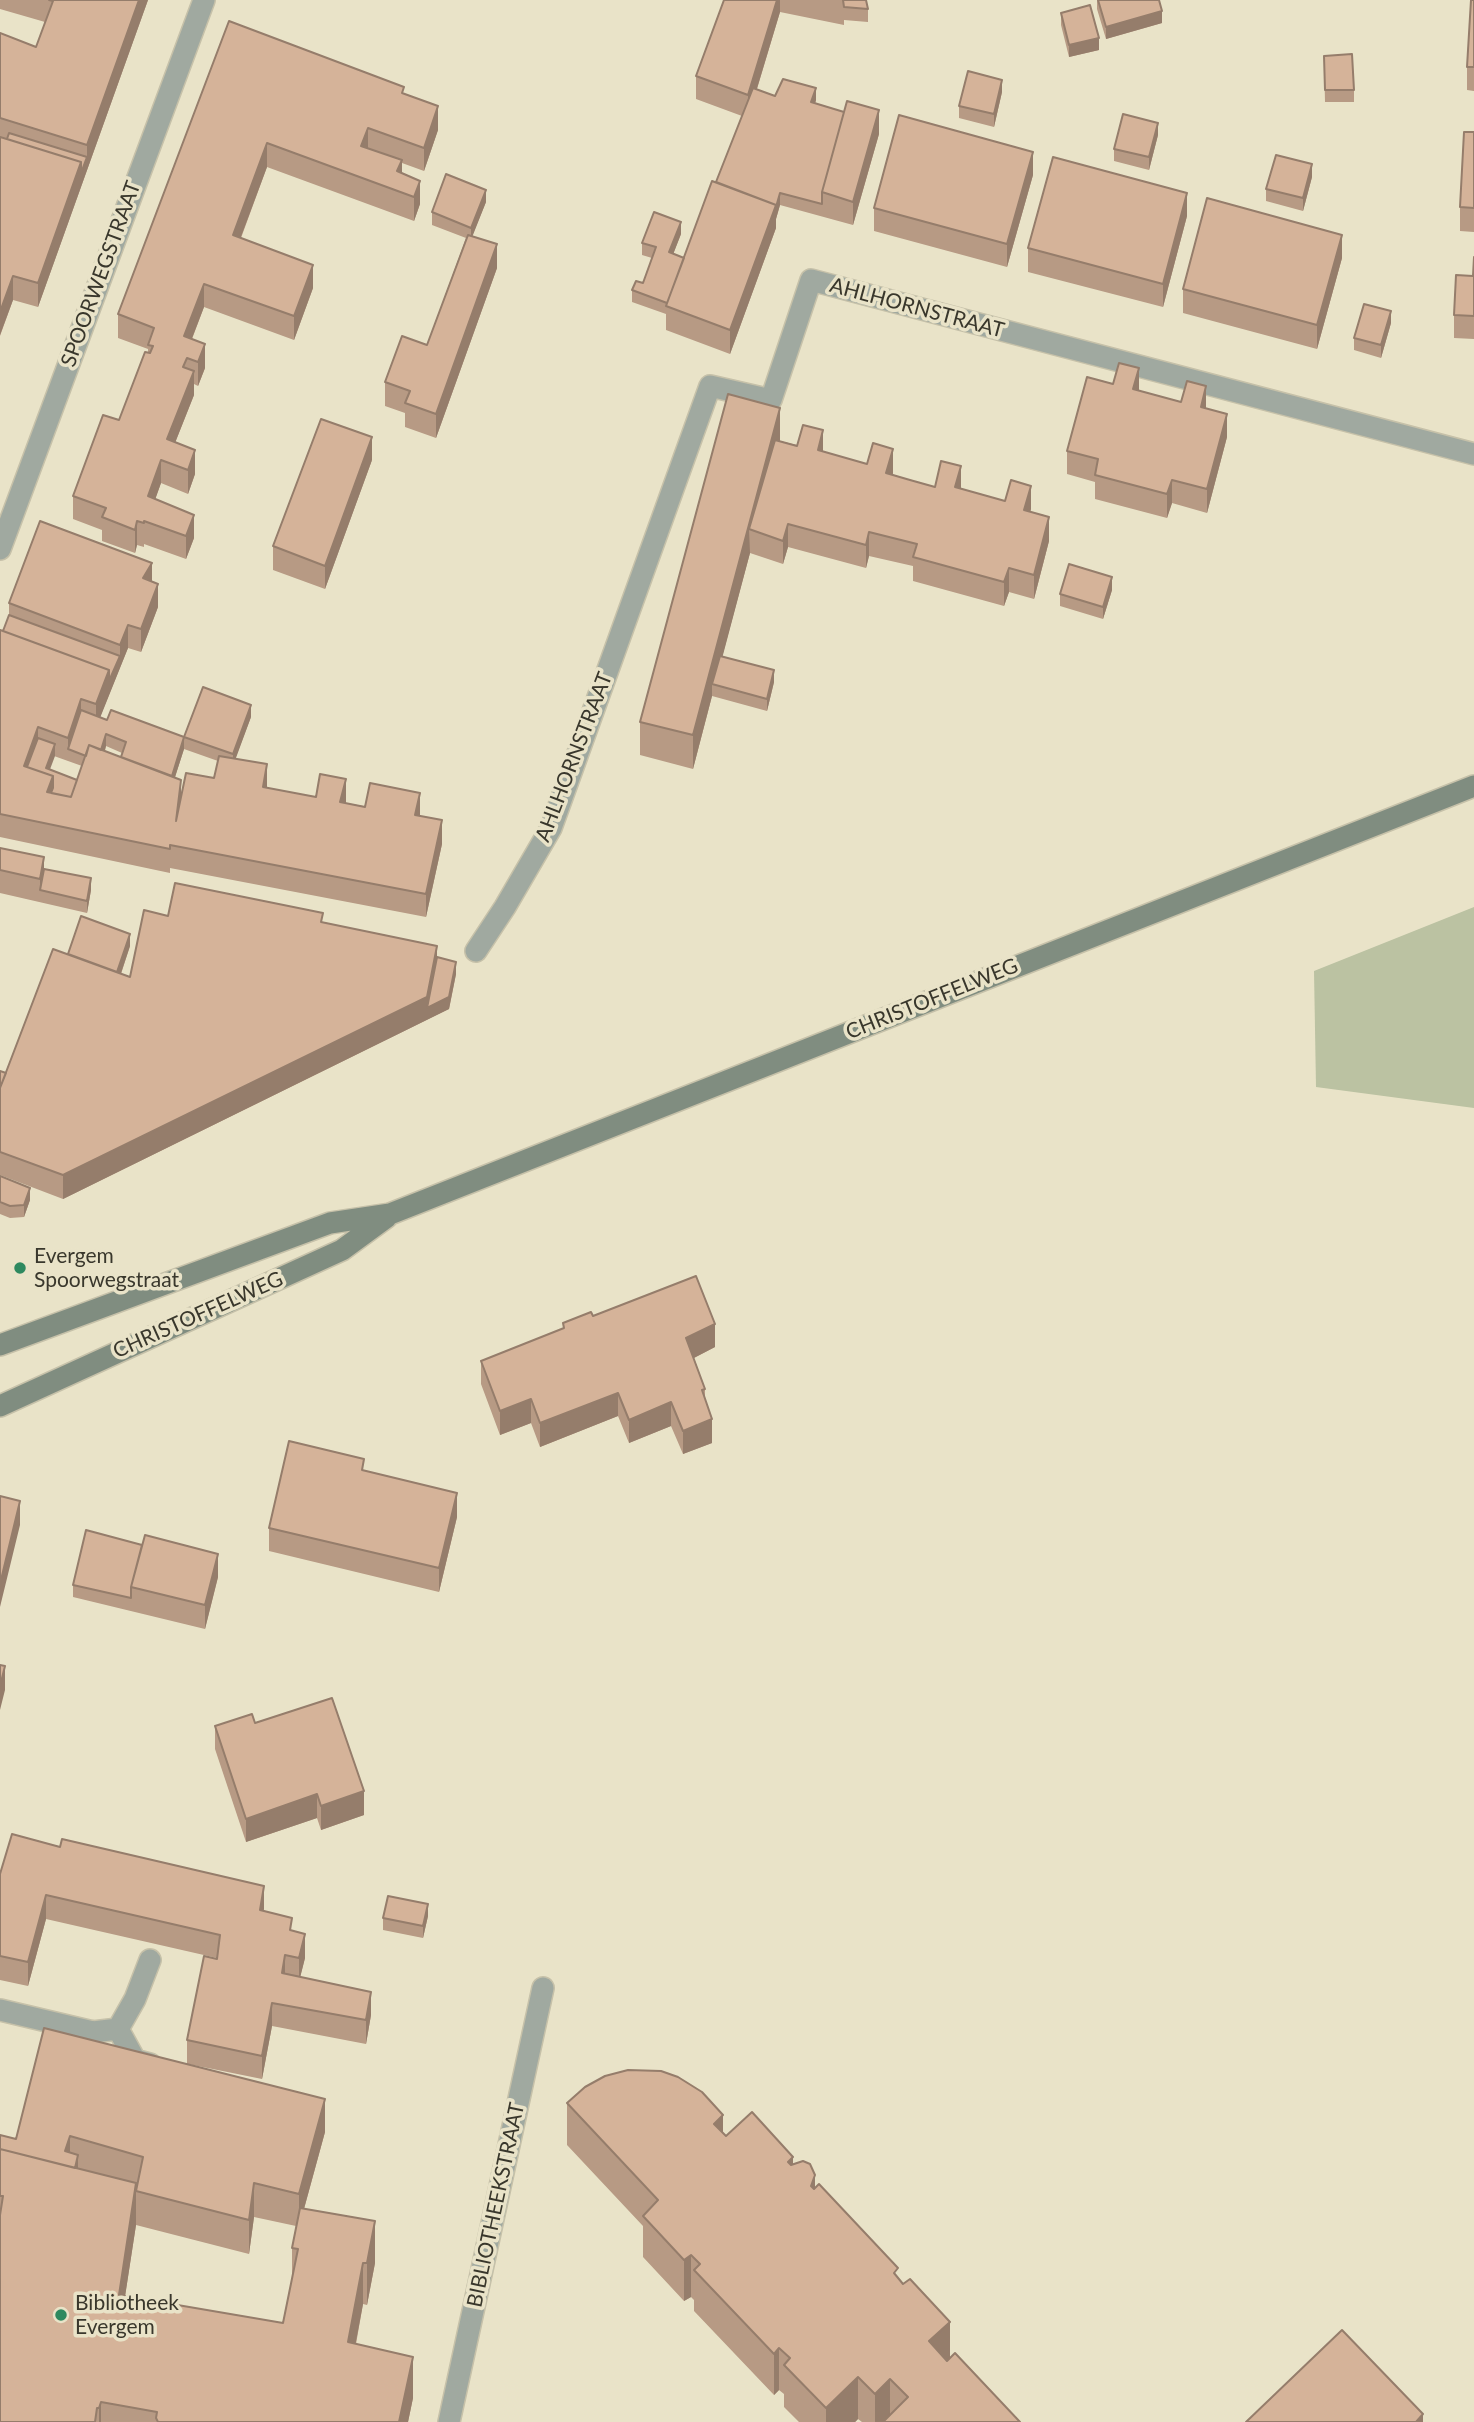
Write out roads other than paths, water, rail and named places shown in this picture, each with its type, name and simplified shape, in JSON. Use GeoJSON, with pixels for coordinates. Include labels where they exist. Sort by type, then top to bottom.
{"type":"FeatureCollection","features":[{"type":"Feature","properties":{"kind":"main road","name":"CHRISTOFFELWEG"},"geometry":{"type":"LineString","coordinates":[[0,1345],[330,1223],[390,1214],[1474,786]]}},
{"type":"Feature","properties":{"kind":"main road","name":"CHRISTOFFELWEG"},"geometry":{"type":"LineString","coordinates":[[0,1406],[342,1250],[390,1214]]}},
{"type":"Feature","properties":{"kind":"street","name":"SPOORWEGSTRAAT"},"geometry":{"type":"LineString","coordinates":[[0,549],[204,0]]}},
{"type":"Feature","properties":{"kind":"street","name":"AHLHORNSTRAAT"},"geometry":{"type":"LineString","coordinates":[[476,951],[551,828],[710,386],[771,400],[811,280],[1474,454]]}},
{"type":"Feature","properties":{"kind":"street"},"geometry":{"type":"LineString","coordinates":[[118,2029],[135,1999],[150,1960]]}},
{"type":"Feature","properties":{"kind":"street","name":"BIBLIOTHEEKSTRAAT"},"geometry":{"type":"LineString","coordinates":[[449,2422],[543,1988]]}},
{"type":"Feature","properties":{"kind":"street"},"geometry":{"type":"LineString","coordinates":[[0,2010],[93,2032],[118,2029]]}},
{"type":"Feature","properties":{"kind":"street"},"geometry":{"type":"LineString","coordinates":[[118,2029],[135,2060],[173,2070]]}},
{"type":"Feature","properties":{"kind":"place","name":"Evergem Spoorwegstraat"},"geometry":{"type":"Point","coordinates":[20,1268]}},
{"type":"Feature","properties":{"kind":"place","name":"Bibliotheek Evergem"},"geometry":{"type":"Point","coordinates":[61,2315]}}]}
